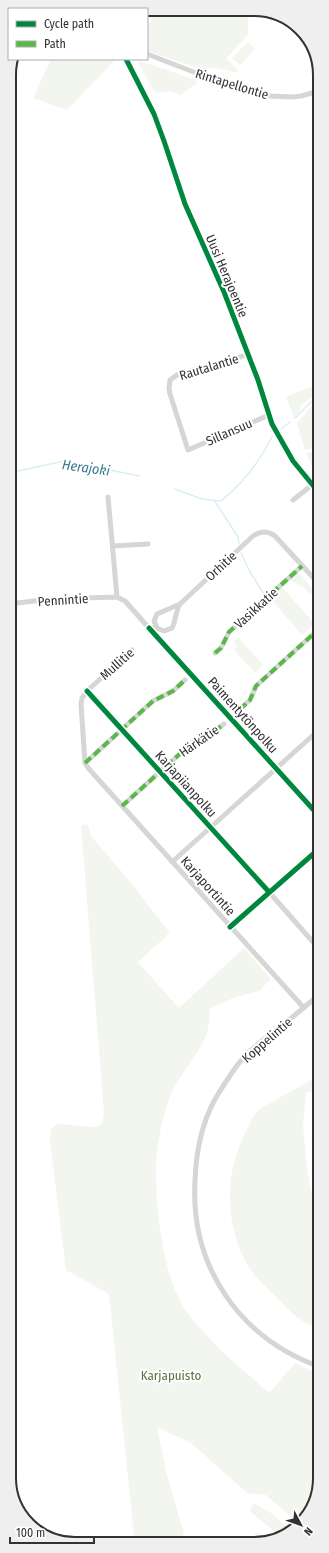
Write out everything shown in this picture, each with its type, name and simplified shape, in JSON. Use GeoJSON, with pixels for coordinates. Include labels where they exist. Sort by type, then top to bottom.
{"type":"FeatureCollection","features":[{"type":"Feature","properties":{"kind":"street","name":"Rintapellontie"},"geometry":{"type":"LineString","coordinates":[[148,54],[209,78],[269,96],[292,97],[313,92]]}},
{"type":"Feature","properties":{"kind":"street","name":"Uusi Herajoentie"},"geometry":{"type":"LineString","coordinates":[[127,60],[154,114],[176,174],[185,204],[224,292],[248,354],[269,415],[284,447],[312,485]]}},
{"type":"Feature","properties":{"kind":"street","name":"Rautalantie"},"geometry":{"type":"LineString","coordinates":[[188,450],[170,394],[170,380],[177,375],[248,354]]}},
{"type":"Feature","properties":{"kind":"street","name":"Sillansuu"},"geometry":{"type":"LineString","coordinates":[[188,450],[269,415]]}},
{"type":"Feature","properties":{"kind":"street"},"geometry":{"type":"LineString","coordinates":[[293,500],[312,485]]}},
{"type":"Feature","properties":{"kind":"street"},"geometry":{"type":"LineString","coordinates":[[108,497],[117,597],[125,601],[149,628],[156,627]]}},
{"type":"Feature","properties":{"kind":"street","name":"Orhitie"},"geometry":{"type":"LineString","coordinates":[[180,604],[157,614],[154,619],[156,627],[159,630],[164,631],[172,628],[177,609],[180,604],[253,536],[261,531],[268,532],[275,536],[313,577]]}},
{"type":"Feature","properties":{"kind":"street"},"geometry":{"type":"LineString","coordinates":[[113,546],[148,544]]}},
{"type":"Feature","properties":{"kind":"street","name":"Vasikkatie"},"geometry":{"type":"LineString","coordinates":[[215,653],[221,648],[229,632],[302,566]]}},
{"type":"Feature","properties":{"kind":"street","name":"Pennintie"},"geometry":{"type":"LineString","coordinates":[[16,603],[51,599],[117,597]]}},
{"type":"Feature","properties":{"kind":"street"},"geometry":{"type":"LineString","coordinates":[[240,709],[250,700],[256,686],[313,634]]}},
{"type":"Feature","properties":{"kind":"street","name":"Mullitie"},"geometry":{"type":"LineString","coordinates":[[85,763],[81,704],[82,698],[87,691],[132,650]]}},
{"type":"Feature","properties":{"kind":"street"},"geometry":{"type":"LineString","coordinates":[[85,763],[153,701],[173,691],[185,680]]}},
{"type":"Feature","properties":{"kind":"street","name":"Härkätie"},"geometry":{"type":"LineString","coordinates":[[122,806],[192,743],[198,739],[207,737],[224,724]]}},
{"type":"Feature","properties":{"kind":"street"},"geometry":{"type":"LineString","coordinates":[[172,862],[313,736]]}},
{"type":"Feature","properties":{"kind":"street","name":"Karjaportintie"},"geometry":{"type":"LineString","coordinates":[[85,763],[88,769],[304,1008]]}},
{"type":"Feature","properties":{"kind":"street"},"geometry":{"type":"LineString","coordinates":[[269,892],[313,942]]}},
{"type":"Feature","properties":{"kind":"street","name":"Koppelintie"},"geometry":{"type":"LineString","coordinates":[[313,1000],[245,1056],[214,1102],[208,1116],[197,1154],[194,1203],[199,1236],[207,1262],[215,1278],[232,1304],[250,1325],[272,1343],[313,1365]]}},
{"type":"Feature","properties":{"kind":"green space"},"geometry":{"type":"Polygon","coordinates":[[[152,16],[248,16],[248,35],[226,58],[240,73],[210,67],[206,71],[148,51],[148,29],[152,16]]]}},
{"type":"Feature","properties":{"kind":"green space"},"geometry":{"type":"Polygon","coordinates":[[[248,42],[255,49],[240,65],[232,58],[248,42]]]}},
{"type":"Feature","properties":{"kind":"green space"},"geometry":{"type":"Polygon","coordinates":[[[51,60],[115,60],[67,110],[33,98],[51,60]]]}},
{"type":"Feature","properties":{"kind":"green space"},"geometry":{"type":"Polygon","coordinates":[[[138,62],[143,62],[196,80],[197,83],[180,95],[170,91],[155,93],[138,62]]]}},
{"type":"Feature","properties":{"kind":"green space"},"geometry":{"type":"Polygon","coordinates":[[[313,387],[313,396],[301,405],[300,411],[294,418],[286,397],[313,387]]]}},
{"type":"Feature","properties":{"kind":"green space"},"geometry":{"type":"Polygon","coordinates":[[[313,404],[313,448],[305,450],[297,423],[313,404]]]}},
{"type":"Feature","properties":{"kind":"green space"},"geometry":{"type":"Polygon","coordinates":[[[313,452],[313,466],[310,462],[306,453],[313,452]]]}},
{"type":"Feature","properties":{"kind":"green space"},"geometry":{"type":"Polygon","coordinates":[[[298,572],[313,589],[313,592],[310,594],[303,587],[290,580],[298,572]]]}},
{"type":"Feature","properties":{"kind":"green space"},"geometry":{"type":"Polygon","coordinates":[[[282,587],[313,622],[313,626],[302,635],[270,598],[282,587]]]}},
{"type":"Feature","properties":{"kind":"green space"},"geometry":{"type":"Polygon","coordinates":[[[238,637],[263,665],[255,673],[234,650],[237,646],[234,641],[238,637]]]}},
{"type":"Feature","properties":{"kind":"green space","name":"Karjapuisto"},"geometry":{"type":"Polygon","coordinates":[[[84,824],[89,827],[90,835],[128,879],[170,933],[138,962],[179,1008],[244,948],[271,979],[259,991],[233,998],[210,1009],[206,1036],[177,1083],[166,1107],[157,1152],[156,1187],[160,1225],[167,1265],[180,1301],[189,1315],[226,1355],[267,1391],[271,1391],[295,1363],[313,1372],[313,1481],[311,1493],[306,1505],[281,1505],[281,1508],[266,1495],[247,1493],[191,1443],[157,1427],[166,1471],[184,1534],[181,1537],[137,1537],[134,1535],[109,1294],[66,1270],[50,1141],[51,1129],[57,1124],[96,1127],[102,1124],[104,1112],[81,826],[84,824]]]}},
{"type":"Feature","properties":{"kind":"green space"},"geometry":{"type":"Polygon","coordinates":[[[313,1079],[313,1092],[306,1092],[303,1124],[306,1161],[310,1187],[313,1194],[313,1326],[292,1313],[262,1284],[253,1273],[242,1254],[232,1223],[230,1190],[235,1158],[252,1120],[260,1109],[313,1079]]]}},
{"type":"Feature","properties":{"kind":"green space"},"geometry":{"type":"Polygon","coordinates":[[[254,1503],[271,1513],[281,1522],[281,1530],[275,1533],[250,1511],[254,1503]]]}},
{"type":"Feature","properties":{"kind":"waterway","name":"Herajoki"},"geometry":{"type":"LineString","coordinates":[[295,418],[313,400]]}},
{"type":"Feature","properties":{"kind":"waterway","name":"Herajoki"},"geometry":{"type":"LineString","coordinates":[[281,429],[290,422]]}},
{"type":"Feature","properties":{"kind":"waterway","name":"Herajoki"},"geometry":{"type":"LineString","coordinates":[[175,489],[202,499],[221,501],[250,472],[272,437]]}},
{"type":"Feature","properties":{"kind":"waterway","name":"Herajoki"},"geometry":{"type":"LineString","coordinates":[[16,471],[64,461],[140,476]]}},
{"type":"Feature","properties":{"kind":"waterway"},"geometry":{"type":"LineString","coordinates":[[214,500],[238,537],[239,543]]}},
{"type":"Feature","properties":{"kind":"waterway"},"geometry":{"type":"LineString","coordinates":[[241,553],[250,572],[264,594]]}},
{"type":"Feature","properties":{"kind":"marked path"},"geometry":{"type":"LineString","coordinates":[[215,653],[221,648],[229,632],[302,566]]}},
{"type":"Feature","properties":{"kind":"marked path"},"geometry":{"type":"LineString","coordinates":[[240,709],[250,700],[256,686],[313,634]]}},
{"type":"Feature","properties":{"kind":"marked path"},"geometry":{"type":"LineString","coordinates":[[85,763],[153,701],[173,691],[185,680]]}},
{"type":"Feature","properties":{"kind":"marked path"},"geometry":{"type":"LineString","coordinates":[[122,806],[192,743],[198,739],[207,737],[224,724]]}},
{"type":"Feature","properties":{"kind":"cycle path"},"geometry":{"type":"LineString","coordinates":[[127,60],[154,114],[185,204],[224,292],[258,380],[272,424],[293,461],[313,485]]}},
{"type":"Feature","properties":{"kind":"cycle path","name":"Paimentytönpolku"},"geometry":{"type":"LineString","coordinates":[[149,628],[313,809]]}},
{"type":"Feature","properties":{"kind":"cycle path","name":"Karjapiianpolku"},"geometry":{"type":"LineString","coordinates":[[87,691],[269,892]]}},
{"type":"Feature","properties":{"kind":"cycle path"},"geometry":{"type":"LineString","coordinates":[[230,927],[313,854]]}}]}
